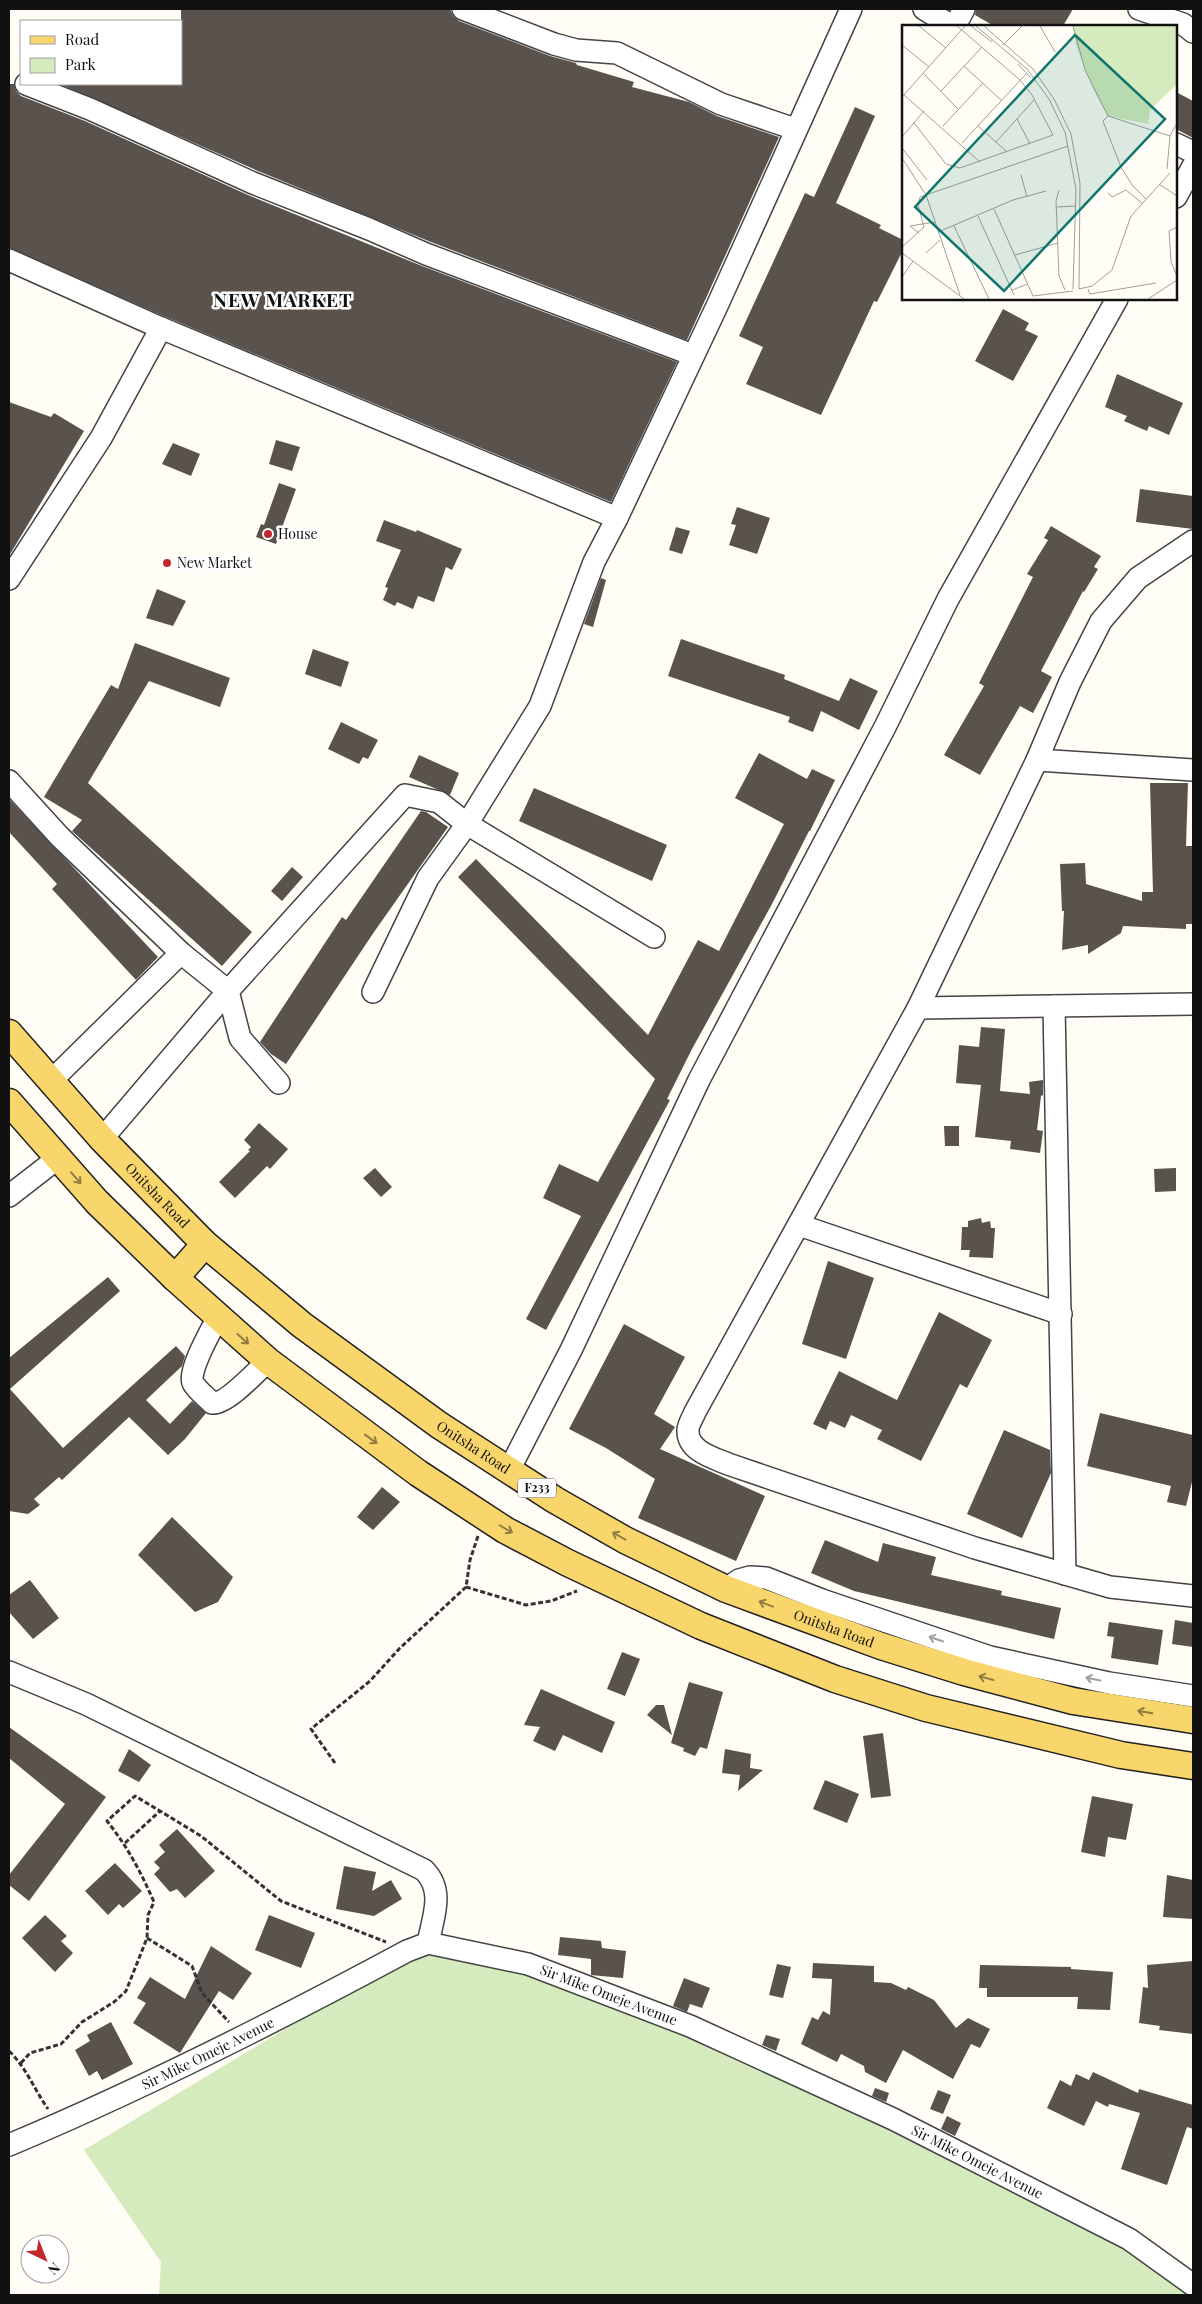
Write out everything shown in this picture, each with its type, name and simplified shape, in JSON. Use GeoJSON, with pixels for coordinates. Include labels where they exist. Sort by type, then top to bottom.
{"type":"FeatureCollection","features":[{"type":"Feature","properties":{"kind":"main road","name":"Onitsha Road"},"geometry":{"type":"LineString","coordinates":[[9,1032],[102,1138],[205,1244],[302,1325],[439,1425],[555,1500],[626,1540],[726,1589],[881,1646],[964,1672],[1073,1701],[1193,1720]]}},
{"type":"Feature","properties":{"kind":"main road"},"geometry":{"type":"LineString","coordinates":[[9,1102],[97,1202],[175,1278],[268,1361],[326,1407],[418,1473],[484,1516],[568,1563],[701,1626],[836,1679],[917,1705],[1121,1755],[1193,1766]]}},
{"type":"Feature","properties":{"kind":"main road"},"geometry":{"type":"LineString","coordinates":[[175,1278],[205,1244]]}},
{"type":"Feature","properties":{"kind":"street"},"geometry":{"type":"LineString","coordinates":[[464,9],[554,44],[576,50],[617,54],[721,104],[795,129]]}},
{"type":"Feature","properties":{"kind":"street"},"geometry":{"type":"LineString","coordinates":[[373,992],[428,878],[467,824],[540,706],[594,562],[617,518],[693,356],[851,9]]}},
{"type":"Feature","properties":{"kind":"street"},"geometry":{"type":"LineString","coordinates":[[924,9],[951,25]]}},
{"type":"Feature","properties":{"kind":"street"},"geometry":{"type":"LineString","coordinates":[[954,25],[964,9]]}},
{"type":"Feature","properties":{"kind":"street"},"geometry":{"type":"LineString","coordinates":[[1139,9],[1182,24],[1193,32]]}},
{"type":"Feature","properties":{"kind":"street"},"geometry":{"type":"LineString","coordinates":[[29,85],[90,109],[253,183],[426,254],[693,356]]}},
{"type":"Feature","properties":{"kind":"street"},"geometry":{"type":"LineString","coordinates":[[1177,144],[1193,152]]}},
{"type":"Feature","properties":{"kind":"street"},"geometry":{"type":"LineString","coordinates":[[1177,195],[1193,166]]}},
{"type":"Feature","properties":{"kind":"street"},"geometry":{"type":"LineString","coordinates":[[9,260],[161,328],[617,518]]}},
{"type":"Feature","properties":{"kind":"street"},"geometry":{"type":"LineString","coordinates":[[509,1470],[575,1341],[698,1080],[881,736],[948,599],[1116,300]]}},
{"type":"Feature","properties":{"kind":"street"},"geometry":{"type":"LineString","coordinates":[[9,580],[100,438],[161,328]]}},
{"type":"Feature","properties":{"kind":"street"},"geometry":{"type":"LineString","coordinates":[[1193,541],[1138,578],[1101,621],[1070,682],[1037,760],[918,1008],[695,1412],[688,1430],[690,1442],[702,1453],[728,1464],[975,1548],[1110,1587],[1193,1596]]}},
{"type":"Feature","properties":{"kind":"street"},"geometry":{"type":"LineString","coordinates":[[1037,760],[1193,770]]}},
{"type":"Feature","properties":{"kind":"street"},"geometry":{"type":"LineString","coordinates":[[9,781],[60,837],[181,953],[228,991],[240,1038],[279,1083]]}},
{"type":"Feature","properties":{"kind":"street"},"geometry":{"type":"LineString","coordinates":[[102,1138],[228,991],[405,795],[439,802],[467,824],[654,937]]}},
{"type":"Feature","properties":{"kind":"street"},"geometry":{"type":"LineString","coordinates":[[51,1082],[181,953]]}},
{"type":"Feature","properties":{"kind":"street"},"geometry":{"type":"LineString","coordinates":[[918,1008],[1193,1004]]}},
{"type":"Feature","properties":{"kind":"street"},"geometry":{"type":"LineString","coordinates":[[1054,1006],[1061,1314],[1064,1574]]}},
{"type":"Feature","properties":{"kind":"street"},"geometry":{"type":"LineString","coordinates":[[9,1196],[58,1158]]}},
{"type":"Feature","properties":{"kind":"street"},"geometry":{"type":"LineString","coordinates":[[799,1225],[1061,1314]]}},
{"type":"Feature","properties":{"kind":"street"},"geometry":{"type":"LineString","coordinates":[[218,1317],[198,1357],[192,1378],[194,1384],[212,1403],[220,1402],[236,1391],[268,1361]]}},
{"type":"Feature","properties":{"kind":"street"},"geometry":{"type":"LineString","coordinates":[[726,1589],[739,1580],[750,1577],[766,1578],[822,1600],[990,1657],[1109,1682],[1193,1696]]}},
{"type":"Feature","properties":{"kind":"street"},"geometry":{"type":"LineString","coordinates":[[9,1672],[86,1704],[424,1870],[434,1880],[436,1890],[436,1902],[428,1944]]}},
{"type":"Feature","properties":{"kind":"street","name":"Sir Mike Omeje Avenue"},"geometry":{"type":"LineString","coordinates":[[9,2145],[120,2097],[244,2036],[407,1950],[428,1944],[528,1964],[690,2026],[893,2120],[1129,2239],[1193,2285]]}},
{"type":"Feature","properties":{"kind":"path"},"geometry":{"type":"LineString","coordinates":[[335,1763],[311,1729],[370,1681],[400,1648],[466,1587],[470,1560],[484,1516]]}},
{"type":"Feature","properties":{"kind":"path"},"geometry":{"type":"LineString","coordinates":[[466,1587],[526,1605],[551,1601],[602,1580]]}},
{"type":"Feature","properties":{"kind":"path"},"geometry":{"type":"LineString","coordinates":[[21,2063],[30,2053],[61,2044],[82,2022],[114,2002],[126,1990],[147,1938],[148,1915],[154,1902],[142,1873],[125,1843],[108,1821],[135,1796],[201,1836],[281,1901],[407,1950]]}},
{"type":"Feature","properties":{"kind":"path"},"geometry":{"type":"LineString","coordinates":[[125,1843],[160,1811]]}},
{"type":"Feature","properties":{"kind":"path"},"geometry":{"type":"LineString","coordinates":[[147,1938],[192,1966],[202,1993],[244,2036]]}},
{"type":"Feature","properties":{"kind":"path"},"geometry":{"type":"LineString","coordinates":[[9,2051],[21,2063],[32,2087],[58,2124]]}},
{"type":"Feature","properties":{"kind":"green space"},"geometry":{"type":"Polygon","coordinates":[[[428,1943],[690,2026],[1129,2239],[1193,2295],[159,2295],[161,2262],[84,2150],[428,1943]]]}},
{"type":"Feature","properties":{"kind":"building"},"geometry":{"type":"Polygon","coordinates":[[[181,9],[450,9],[453,16],[459,21],[550,56],[634,82],[632,87],[689,102],[717,116],[779,137],[687,340],[431,242],[258,171],[62,85],[182,85],[181,9]]]}},
{"type":"Feature","properties":{"kind":"building"},"geometry":{"type":"Polygon","coordinates":[[[976,9],[1073,9],[1064,25],[992,25],[975,15],[976,9]]]}},
{"type":"Feature","properties":{"kind":"building"},"geometry":{"type":"Polygon","coordinates":[[[9,84],[14,84],[16,91],[21,96],[85,121],[248,195],[422,266],[677,362],[611,502],[166,317],[9,248],[9,84]]]}},
{"type":"Feature","properties":{"kind":"building"},"geometry":{"type":"Polygon","coordinates":[[[1177,93],[1193,101],[1193,138],[1177,130],[1177,93]]]}},
{"type":"Feature","properties":{"kind":"building"},"geometry":{"type":"Polygon","coordinates":[[[855,107],[875,116],[836,203],[881,225],[879,228],[902,240],[902,252],[877,302],[874,301],[821,415],[746,384],[763,347],[739,336],[805,193],[814,197],[855,107]]]}},
{"type":"Feature","properties":{"kind":"building"},"geometry":{"type":"Polygon","coordinates":[[[1003,309],[1029,323],[1025,330],[1038,336],[1013,381],[975,361],[1003,309]]]}},
{"type":"Feature","properties":{"kind":"building"},"geometry":{"type":"Polygon","coordinates":[[[1117,374],[1183,403],[1169,435],[1149,426],[1147,431],[1124,421],[1127,416],[1105,407],[1117,374]]]}},
{"type":"Feature","properties":{"kind":"building"},"geometry":{"type":"Polygon","coordinates":[[[9,402],[51,417],[54,413],[84,431],[9,556],[9,402]]]}},
{"type":"Feature","properties":{"kind":"building"},"geometry":{"type":"Polygon","coordinates":[[[276,440],[300,447],[292,471],[269,464],[276,440]]]}},
{"type":"Feature","properties":{"kind":"building"},"geometry":{"type":"Polygon","coordinates":[[[173,443],[200,454],[191,476],[162,464],[173,443]]]}},
{"type":"Feature","properties":{"kind":"building"},"geometry":{"type":"Polygon","coordinates":[[[279,483],[296,489],[276,544],[256,537],[261,524],[264,525],[279,483]]]}},
{"type":"Feature","properties":{"kind":"building"},"geometry":{"type":"Polygon","coordinates":[[[1140,489],[1193,496],[1193,529],[1136,522],[1140,489]]]}},
{"type":"Feature","properties":{"kind":"building"},"geometry":{"type":"Polygon","coordinates":[[[737,507],[770,518],[757,554],[729,545],[736,525],[731,524],[737,507]]]}},
{"type":"Feature","properties":{"kind":"building"},"geometry":{"type":"Polygon","coordinates":[[[384,520],[416,532],[417,530],[462,549],[452,570],[446,567],[434,602],[418,596],[413,609],[397,602],[395,606],[383,600],[388,588],[385,587],[401,550],[376,541],[384,520]]]}},
{"type":"Feature","properties":{"kind":"building"},"geometry":{"type":"Polygon","coordinates":[[[1051,526],[1101,556],[1094,567],[1098,569],[1083,591],[1041,671],[1052,677],[1033,713],[1020,706],[980,775],[944,755],[984,686],[979,683],[1033,577],[1027,574],[1048,540],[1044,538],[1051,526]]]}},
{"type":"Feature","properties":{"kind":"building"},"geometry":{"type":"Polygon","coordinates":[[[676,527],[690,531],[682,554],[669,550],[676,527]]]}},
{"type":"Feature","properties":{"kind":"building"},"geometry":{"type":"Polygon","coordinates":[[[601,578],[606,580],[593,627],[584,624],[601,578]]]}},
{"type":"Feature","properties":{"kind":"building"},"geometry":{"type":"Polygon","coordinates":[[[157,589],[186,601],[173,626],[146,618],[157,589]]]}},
{"type":"Feature","properties":{"kind":"building"},"geometry":{"type":"Polygon","coordinates":[[[681,639],[785,675],[784,679],[839,701],[850,678],[878,691],[859,730],[821,711],[813,732],[788,722],[790,717],[668,676],[681,639]]]}},
{"type":"Feature","properties":{"kind":"building"},"geometry":{"type":"Polygon","coordinates":[[[135,643],[230,678],[220,707],[149,681],[88,783],[252,932],[222,966],[72,831],[82,820],[44,797],[111,685],[118,689],[135,643]]]}},
{"type":"Feature","properties":{"kind":"building"},"geometry":{"type":"Polygon","coordinates":[[[313,649],[349,662],[341,687],[305,674],[313,649]]]}},
{"type":"Feature","properties":{"kind":"building"},"geometry":{"type":"Polygon","coordinates":[[[341,722],[378,740],[368,759],[363,757],[359,764],[328,749],[341,722]]]}},
{"type":"Feature","properties":{"kind":"building"},"geometry":{"type":"Polygon","coordinates":[[[759,753],[807,779],[812,769],[835,780],[772,904],[692,1049],[667,1099],[670,1100],[546,1330],[526,1319],[581,1216],[543,1198],[559,1164],[598,1182],[655,1079],[458,877],[476,859],[648,1035],[698,940],[719,951],[784,824],[735,798],[759,753]]]}},
{"type":"Feature","properties":{"kind":"building"},"geometry":{"type":"Polygon","coordinates":[[[419,755],[459,773],[450,795],[409,777],[419,755]]]}},
{"type":"Feature","properties":{"kind":"building"},"geometry":{"type":"Polygon","coordinates":[[[1150,783],[1188,783],[1186,846],[1193,846],[1193,924],[1186,924],[1186,929],[1123,926],[1121,933],[1088,954],[1088,945],[1062,950],[1064,911],[1062,911],[1060,864],[1085,863],[1086,884],[1142,901],[1142,892],[1153,892],[1150,783]]]}},
{"type":"Feature","properties":{"kind":"building"},"geometry":{"type":"Polygon","coordinates":[[[534,788],[667,845],[652,881],[519,821],[534,788]]]}},
{"type":"Feature","properties":{"kind":"building"},"geometry":{"type":"Polygon","coordinates":[[[9,799],[158,957],[136,980],[52,889],[57,884],[9,832],[9,799]]]}},
{"type":"Feature","properties":{"kind":"building"},"geometry":{"type":"Polygon","coordinates":[[[421,811],[426,812],[448,827],[374,932],[286,1064],[271,1054],[260,1042],[342,917],[346,920],[421,811]]]}},
{"type":"Feature","properties":{"kind":"building"},"geometry":{"type":"Polygon","coordinates":[[[292,867],[303,877],[282,901],[271,891],[292,867]]]}},
{"type":"Feature","properties":{"kind":"building"},"geometry":{"type":"Polygon","coordinates":[[[981,1027],[1005,1029],[1000,1091],[1030,1094],[1029,1082],[1043,1080],[1043,1095],[1041,1096],[1037,1130],[1043,1131],[1040,1153],[1010,1149],[1011,1141],[975,1137],[981,1085],[956,1083],[959,1045],[979,1047],[981,1027]]]}},
{"type":"Feature","properties":{"kind":"building"},"geometry":{"type":"Polygon","coordinates":[[[259,1123],[288,1149],[270,1169],[267,1166],[235,1198],[219,1182],[250,1151],[248,1150],[251,1147],[244,1140],[259,1123]]]}},
{"type":"Feature","properties":{"kind":"building"},"geometry":{"type":"Polygon","coordinates":[[[944,1126],[959,1126],[959,1146],[945,1146],[944,1126]]]}},
{"type":"Feature","properties":{"kind":"building"},"geometry":{"type":"Polygon","coordinates":[[[375,1168],[392,1187],[381,1197],[363,1178],[375,1168]]]}},
{"type":"Feature","properties":{"kind":"building"},"geometry":{"type":"Polygon","coordinates":[[[1176,1168],[1176,1191],[1155,1192],[1154,1169],[1176,1168]]]}},
{"type":"Feature","properties":{"kind":"building"},"geometry":{"type":"Polygon","coordinates":[[[981,1218],[982,1223],[990,1221],[991,1228],[995,1228],[993,1258],[969,1257],[970,1250],[961,1250],[962,1227],[968,1227],[968,1221],[981,1218]]]}},
{"type":"Feature","properties":{"kind":"building"},"geometry":{"type":"Polygon","coordinates":[[[828,1261],[874,1278],[846,1359],[802,1344],[828,1261]]]}},
{"type":"Feature","properties":{"kind":"building"},"geometry":{"type":"Polygon","coordinates":[[[108,1277],[120,1291],[10,1389],[63,1448],[176,1346],[185,1356],[182,1366],[146,1400],[170,1424],[192,1401],[206,1413],[185,1439],[168,1455],[129,1417],[62,1480],[59,1477],[34,1499],[40,1505],[28,1514],[9,1511],[9,1358],[108,1277]]]}},
{"type":"Feature","properties":{"kind":"building"},"geometry":{"type":"Polygon","coordinates":[[[939,1312],[992,1340],[967,1388],[960,1384],[921,1461],[877,1439],[882,1430],[851,1415],[845,1428],[830,1421],[826,1430],[813,1424],[839,1371],[897,1400],[939,1312]]]}},
{"type":"Feature","properties":{"kind":"building"},"geometry":{"type":"Polygon","coordinates":[[[624,1324],[685,1357],[654,1414],[675,1427],[660,1449],[765,1496],[736,1561],[638,1518],[655,1479],[606,1448],[569,1429],[624,1324]]]}},
{"type":"Feature","properties":{"kind":"building"},"geometry":{"type":"Polygon","coordinates":[[[1100,1413],[1193,1435],[1193,1478],[1186,1506],[1167,1502],[1171,1486],[1087,1466],[1100,1413]]]}},
{"type":"Feature","properties":{"kind":"building"},"geometry":{"type":"Polygon","coordinates":[[[1004,1430],[1050,1450],[1051,1473],[1022,1538],[967,1514],[1004,1430]]]}},
{"type":"Feature","properties":{"kind":"building"},"geometry":{"type":"Polygon","coordinates":[[[382,1487],[400,1502],[373,1530],[357,1517],[382,1487]]]}},
{"type":"Feature","properties":{"kind":"building"},"geometry":{"type":"Polygon","coordinates":[[[172,1517],[233,1577],[218,1602],[195,1612],[138,1555],[172,1517]]]}},
{"type":"Feature","properties":{"kind":"building"},"geometry":{"type":"Polygon","coordinates":[[[825,1540],[878,1562],[883,1543],[936,1557],[931,1575],[1002,1591],[1001,1595],[1061,1608],[1054,1639],[854,1591],[811,1573],[825,1540]]]}},
{"type":"Feature","properties":{"kind":"building"},"geometry":{"type":"Polygon","coordinates":[[[30,1580],[59,1618],[33,1639],[9,1612],[9,1595],[30,1580]]]}},
{"type":"Feature","properties":{"kind":"building"},"geometry":{"type":"Polygon","coordinates":[[[1175,1620],[1193,1623],[1193,1647],[1172,1644],[1175,1620]]]}},
{"type":"Feature","properties":{"kind":"building"},"geometry":{"type":"Polygon","coordinates":[[[1109,1622],[1163,1630],[1158,1665],[1111,1658],[1114,1637],[1107,1636],[1109,1622]]]}},
{"type":"Feature","properties":{"kind":"building"},"geometry":{"type":"Polygon","coordinates":[[[622,1652],[640,1659],[625,1696],[607,1689],[622,1652]]]}},
{"type":"Feature","properties":{"kind":"building"},"geometry":{"type":"Polygon","coordinates":[[[689,1682],[723,1692],[707,1749],[700,1747],[695,1756],[683,1751],[684,1748],[671,1743],[689,1682]]]}},
{"type":"Feature","properties":{"kind":"building"},"geometry":{"type":"Polygon","coordinates":[[[541,1689],[615,1722],[602,1753],[563,1735],[555,1751],[533,1741],[540,1727],[524,1725],[541,1689]]]}},
{"type":"Feature","properties":{"kind":"building"},"geometry":{"type":"Polygon","coordinates":[[[656,1705],[664,1705],[672,1735],[647,1715],[656,1705]]]}},
{"type":"Feature","properties":{"kind":"building"},"geometry":{"type":"Polygon","coordinates":[[[9,1727],[106,1797],[29,1901],[9,1885],[9,1875],[65,1804],[9,1758],[9,1727]]]}},
{"type":"Feature","properties":{"kind":"building"},"geometry":{"type":"Polygon","coordinates":[[[883,1733],[891,1796],[871,1798],[863,1736],[883,1733]]]}},
{"type":"Feature","properties":{"kind":"building"},"geometry":{"type":"Polygon","coordinates":[[[129,1749],[151,1765],[139,1782],[118,1771],[129,1749]]]}},
{"type":"Feature","properties":{"kind":"building"},"geometry":{"type":"Polygon","coordinates":[[[725,1749],[751,1754],[750,1768],[763,1770],[738,1791],[740,1775],[722,1773],[725,1749]]]}},
{"type":"Feature","properties":{"kind":"building"},"geometry":{"type":"Polygon","coordinates":[[[825,1780],[859,1794],[847,1823],[813,1809],[825,1780]]]}},
{"type":"Feature","properties":{"kind":"building"},"geometry":{"type":"Polygon","coordinates":[[[1092,1796],[1133,1804],[1126,1840],[1108,1837],[1105,1857],[1081,1852],[1092,1796]]]}},
{"type":"Feature","properties":{"kind":"building"},"geometry":{"type":"Polygon","coordinates":[[[177,1829],[215,1871],[185,1898],[177,1889],[170,1892],[154,1874],[160,1868],[154,1862],[165,1852],[159,1845],[177,1829]]]}},
{"type":"Feature","properties":{"kind":"building"},"geometry":{"type":"Polygon","coordinates":[[[115,1863],[142,1891],[123,1908],[119,1904],[108,1915],[85,1891],[115,1863]]]}},
{"type":"Feature","properties":{"kind":"building"},"geometry":{"type":"Polygon","coordinates":[[[344,1866],[376,1872],[372,1891],[391,1880],[402,1899],[374,1916],[336,1909],[344,1866]]]}},
{"type":"Feature","properties":{"kind":"building"},"geometry":{"type":"Polygon","coordinates":[[[1167,1875],[1193,1880],[1193,1919],[1163,1917],[1167,1875]]]}},
{"type":"Feature","properties":{"kind":"building"},"geometry":{"type":"Polygon","coordinates":[[[45,1915],[67,1936],[61,1941],[73,1953],[55,1972],[22,1938],[45,1915]]]}},
{"type":"Feature","properties":{"kind":"building"},"geometry":{"type":"Polygon","coordinates":[[[269,1915],[315,1933],[301,1968],[255,1950],[269,1915]]]}},
{"type":"Feature","properties":{"kind":"building"},"geometry":{"type":"Polygon","coordinates":[[[560,1937],[601,1941],[602,1948],[626,1951],[623,1978],[591,1975],[591,1959],[558,1955],[560,1937]]]}},
{"type":"Feature","properties":{"kind":"building"},"geometry":{"type":"Polygon","coordinates":[[[211,1946],[252,1973],[233,2000],[219,1991],[180,2053],[133,2023],[146,2003],[137,1998],[150,1977],[185,1999],[211,1946]]]}},
{"type":"Feature","properties":{"kind":"building"},"geometry":{"type":"Polygon","coordinates":[[[1193,1961],[1193,2034],[1159,2030],[1160,2026],[1139,2023],[1143,1987],[1148,1988],[1147,1965],[1193,1961]]]}},
{"type":"Feature","properties":{"kind":"building"},"geometry":{"type":"Polygon","coordinates":[[[813,1963],[874,1966],[874,1982],[891,1983],[906,1990],[908,1987],[934,2000],[956,2028],[968,2018],[990,2029],[980,2048],[971,2044],[953,2079],[903,2050],[886,2083],[865,2072],[864,2066],[841,2054],[837,2062],[801,2044],[812,2017],[818,2020],[823,2011],[830,2015],[832,1979],[812,1978],[813,1963]]]}},
{"type":"Feature","properties":{"kind":"building"},"geometry":{"type":"Polygon","coordinates":[[[777,1964],[791,1967],[783,1998],[769,1995],[777,1964]]]}},
{"type":"Feature","properties":{"kind":"building"},"geometry":{"type":"Polygon","coordinates":[[[980,1965],[1071,1967],[1071,1969],[1113,1972],[1110,2010],[1077,2009],[1078,1997],[987,1997],[987,1988],[979,1988],[980,1965]]]}},
{"type":"Feature","properties":{"kind":"building"},"geometry":{"type":"Polygon","coordinates":[[[684,1978],[710,1988],[702,2008],[690,2004],[687,2012],[673,2006],[684,1978]]]}},
{"type":"Feature","properties":{"kind":"building"},"geometry":{"type":"Polygon","coordinates":[[[111,2022],[133,2064],[102,2080],[97,2071],[89,2076],[75,2050],[90,2041],[87,2035],[111,2022]]]}},
{"type":"Feature","properties":{"kind":"building"},"geometry":{"type":"Polygon","coordinates":[[[766,2035],[780,2039],[776,2051],[762,2045],[766,2035]]]}},
{"type":"Feature","properties":{"kind":"building"},"geometry":{"type":"Polygon","coordinates":[[[1093,2072],[1138,2093],[1139,2089],[1193,2105],[1193,2129],[1187,2127],[1167,2185],[1121,2169],[1140,2113],[1109,2104],[1108,2107],[1096,2101],[1084,2126],[1047,2108],[1060,2080],[1071,2086],[1076,2074],[1089,2080],[1093,2072]]]}},
{"type":"Feature","properties":{"kind":"building"},"geometry":{"type":"Polygon","coordinates":[[[875,2088],[889,2093],[886,2102],[872,2096],[875,2088]]]}},
{"type":"Feature","properties":{"kind":"building"},"geometry":{"type":"Polygon","coordinates":[[[938,2090],[951,2095],[943,2114],[930,2109],[938,2090]]]}},
{"type":"Feature","properties":{"kind":"building"},"geometry":{"type":"Polygon","coordinates":[[[947,2116],[961,2123],[955,2136],[941,2129],[947,2116]]]}},
{"type":"Feature","properties":{"kind":"place","name":"House"},"geometry":{"type":"Point","coordinates":[268,534]}},
{"type":"Feature","properties":{"kind":"place","name":"New Market"},"geometry":{"type":"Point","coordinates":[167,563]}},
{"type":"Feature","properties":{"kind":"district","name":"NEW MARKET"},"geometry":{"type":"Point","coordinates":[283,300]}}]}
